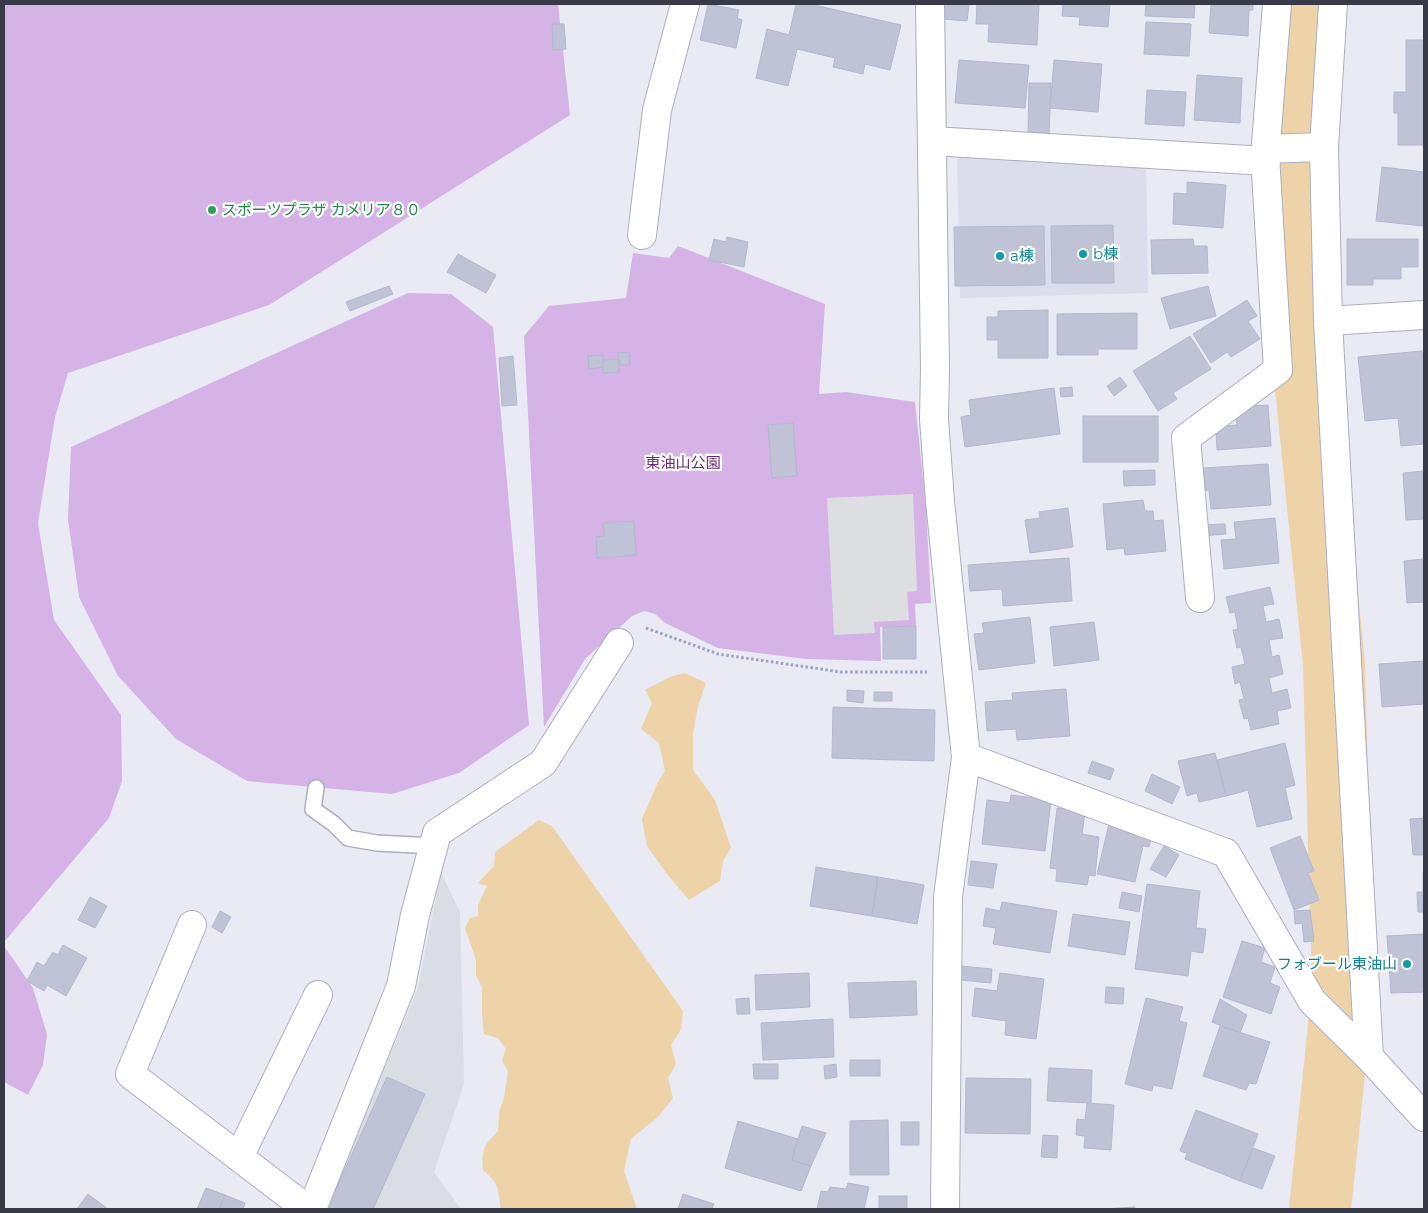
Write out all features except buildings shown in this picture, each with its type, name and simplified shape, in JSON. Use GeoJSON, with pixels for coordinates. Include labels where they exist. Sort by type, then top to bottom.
{"type":"FeatureCollection","features":[{"type":"Feature","properties":{"kind":"street"},"geometry":{"type":"LineString","coordinates":[[642,235],[657,110],[685,4]]}},
{"type":"Feature","properties":{"kind":"street"},"geometry":{"type":"LineString","coordinates":[[930,4],[934,419],[940,501],[966,757],[948,897],[945,1209]]}},
{"type":"Feature","properties":{"kind":"street"},"geometry":{"type":"LineString","coordinates":[[1200,598],[1186,438],[1278,370],[1269,153],[1277,4]]}},
{"type":"Feature","properties":{"kind":"street"},"geometry":{"type":"LineString","coordinates":[[1333,4],[1322,147],[1328,321],[1369,1057]]}},
{"type":"Feature","properties":{"kind":"street"},"geometry":{"type":"LineString","coordinates":[[932,141],[1269,153],[1322,147]]}},
{"type":"Feature","properties":{"kind":"street"},"geometry":{"type":"LineString","coordinates":[[1328,321],[1424,314]]}},
{"type":"Feature","properties":{"kind":"street"},"geometry":{"type":"LineString","coordinates":[[312,1209],[401,986],[415,915],[437,833],[543,764],[619,643]]}},
{"type":"Feature","properties":{"kind":"street"},"geometry":{"type":"LineString","coordinates":[[966,757],[1226,853],[1312,1002],[1369,1057],[1424,1117]]}},
{"type":"Feature","properties":{"kind":"street"},"geometry":{"type":"LineString","coordinates":[[192,925],[130,1074],[307,1209]]}},
{"type":"Feature","properties":{"kind":"street"},"geometry":{"type":"LineString","coordinates":[[239,1157],[318,995]]}},
{"type":"Feature","properties":{"kind":"lane"},"geometry":{"type":"LineString","coordinates":[[316,788],[313,809],[334,824],[348,838],[377,843],[434,846]]}},
{"type":"Feature","properties":{"kind":"path"},"geometry":{"type":"LineString","coordinates":[[619,643],[641,627],[718,654],[734,657],[841,672],[957,672]]}},
{"type":"Feature","properties":{"kind":"shaded area"},"geometry":{"type":"Polygon","coordinates":[[[957,151],[1146,159],[1148,293],[960,298],[957,151]]]}},
{"type":"Feature","properties":{"kind":"shaded area"},"geometry":{"type":"Polygon","coordinates":[[[913,494],[917,591],[907,592],[909,620],[874,622],[875,633],[834,635],[827,498],[913,494]]]}},
{"type":"Feature","properties":{"kind":"shaded area"},"geometry":{"type":"Polygon","coordinates":[[[685,673],[706,683],[698,706],[693,733],[693,770],[715,800],[731,848],[723,861],[720,881],[689,900],[647,846],[642,819],[657,784],[665,771],[659,743],[641,729],[652,703],[645,690],[670,677],[685,673]]]}},
{"type":"Feature","properties":{"kind":"shaded area"},"geometry":{"type":"Polygon","coordinates":[[[539,820],[552,826],[683,1011],[681,1029],[671,1045],[676,1064],[668,1078],[673,1098],[659,1116],[631,1139],[624,1171],[637,1209],[501,1209],[496,1184],[483,1170],[484,1148],[498,1131],[499,1113],[504,1098],[508,1071],[502,1061],[506,1049],[498,1038],[484,1034],[482,987],[476,975],[476,960],[465,928],[470,918],[478,916],[478,905],[487,886],[478,883],[494,866],[495,852],[539,820]]]}},
{"type":"Feature","properties":{"kind":"shaded area"},"geometry":{"type":"Polygon","coordinates":[[[441,873],[460,912],[464,1084],[434,1172],[461,1209],[325,1209],[417,991],[441,873]]]}},
{"type":"Feature","properties":{"kind":"green space","name":"スポーツプラザ カメリア８０"},"geometry":{"type":"Polygon","coordinates":[[[4,4],[558,4],[570,115],[269,305],[68,373],[55,417],[38,523],[54,620],[121,715],[122,781],[109,818],[4,942],[4,4]]]}},
{"type":"Feature","properties":{"kind":"green space","name":"東油山公園"},"geometry":{"type":"Polygon","coordinates":[[[678,246],[825,304],[819,394],[846,392],[915,402],[926,506],[931,603],[915,604],[916,626],[880,627],[881,661],[806,659],[718,648],[665,623],[655,614],[644,611],[632,616],[585,659],[544,727],[524,336],[549,306],[626,298],[633,253],[669,258],[678,246]]]}},
{"type":"Feature","properties":{"kind":"green space"},"geometry":{"type":"Polygon","coordinates":[[[408,293],[451,294],[493,327],[529,725],[459,773],[392,794],[247,781],[176,739],[118,676],[79,597],[68,519],[71,447],[408,293]]]}},
{"type":"Feature","properties":{"kind":"green space"},"geometry":{"type":"Polygon","coordinates":[[[4,946],[33,988],[47,1034],[43,1065],[28,1095],[4,1082],[4,946]]]}},
{"type":"Feature","properties":{"kind":"waterway"},"geometry":{"type":"LineString","coordinates":[[1305,4],[1295,201],[1297,298],[1334,665],[1343,987],[1320,1209]]}},
{"type":"Feature","properties":{"kind":"place","name":"スポーツプラザ カメリア８０"},"geometry":{"type":"Point","coordinates":[212,210]}},
{"type":"Feature","properties":{"kind":"place","name":"b棟"},"geometry":{"type":"Point","coordinates":[1083,254]}},
{"type":"Feature","properties":{"kind":"place","name":"a棟"},"geometry":{"type":"Point","coordinates":[1000,256]}},
{"type":"Feature","properties":{"kind":"place","name":"フォブール東油山"},"geometry":{"type":"Point","coordinates":[1407,964]}}]}
